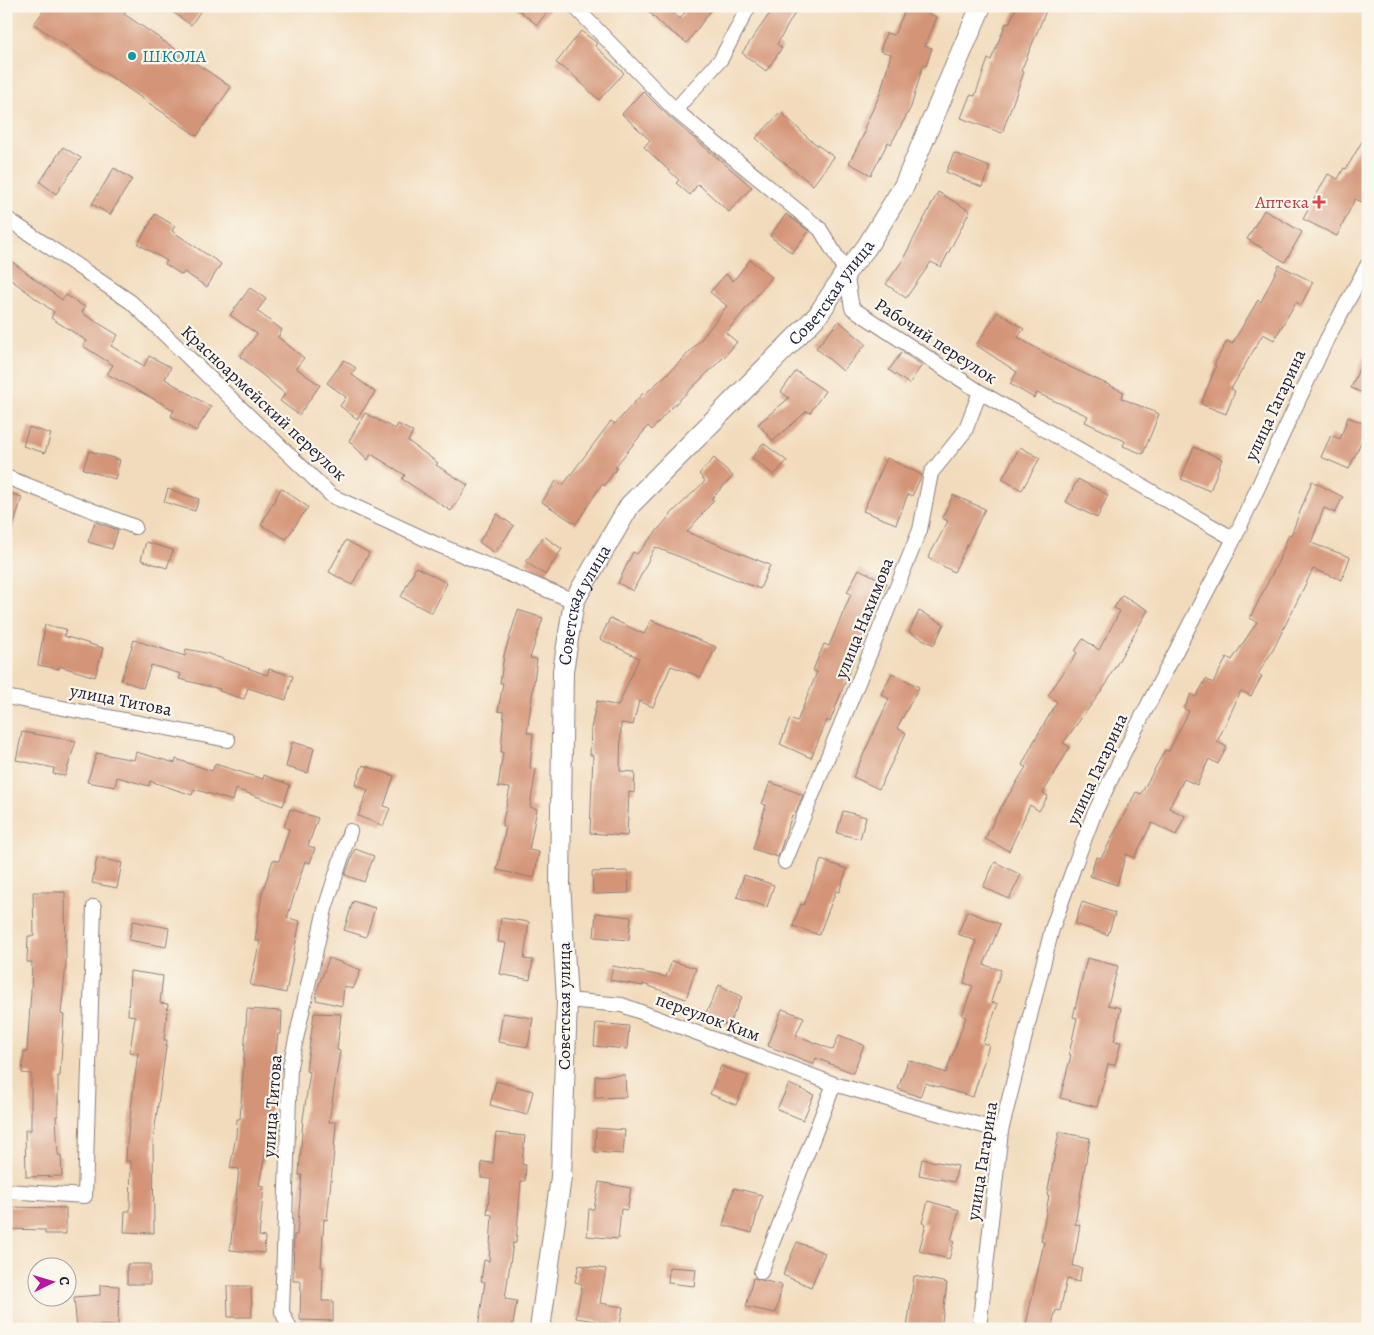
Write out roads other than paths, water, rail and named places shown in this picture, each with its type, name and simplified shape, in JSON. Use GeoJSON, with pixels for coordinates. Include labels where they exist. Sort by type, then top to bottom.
{"type":"FeatureCollection","features":[{"type":"Feature","properties":{"kind":"street","name":"Рабочий переулок"},"geometry":{"type":"LineString","coordinates":[[574,6],[675,110],[820,229],[846,272],[852,308],[980,392],[1234,539]]}},
{"type":"Feature","properties":{"kind":"street"},"geometry":{"type":"LineString","coordinates":[[675,110],[721,59],[750,6]]}},
{"type":"Feature","properties":{"kind":"street","name":"Советская улица"},"geometry":{"type":"LineString","coordinates":[[540,1329],[561,1177],[567,1000],[560,882],[563,671],[574,601],[630,505],[818,315],[846,272],[866,248],[904,186],[981,6]]}},
{"type":"Feature","properties":{"kind":"street","name":"Красноармейский переулок"},"geometry":{"type":"LineString","coordinates":[[6,218],[131,302],[332,496],[436,544],[574,601]]}},
{"type":"Feature","properties":{"kind":"street","name":"улица Гагарина"},"geometry":{"type":"LineString","coordinates":[[979,1329],[1001,1131],[1052,929],[1094,814],[1234,539],[1327,339],[1368,264]]}},
{"type":"Feature","properties":{"kind":"street","name":"улица Нахимова"},"geometry":{"type":"LineString","coordinates":[[785,862],[920,530],[931,473],[965,431],[980,392]]}},
{"type":"Feature","properties":{"kind":"street"},"geometry":{"type":"LineString","coordinates":[[6,477],[135,527]]}},
{"type":"Feature","properties":{"kind":"street","name":"улица Титова"},"geometry":{"type":"LineString","coordinates":[[6,697],[228,740]]}},
{"type":"Feature","properties":{"kind":"street","name":"улица Титова"},"geometry":{"type":"LineString","coordinates":[[290,1329],[282,1312],[290,1066],[325,909],[350,831]]}},
{"type":"Feature","properties":{"kind":"street"},"geometry":{"type":"LineString","coordinates":[[6,1192],[85,1196],[94,907]]}},
{"type":"Feature","properties":{"kind":"street","name":"переулок Ким"},"geometry":{"type":"LineString","coordinates":[[567,1000],[622,1005],[834,1084],[1001,1131]]}},
{"type":"Feature","properties":{"kind":"street"},"geometry":{"type":"LineString","coordinates":[[761,1272],[834,1084]]}},
{"type":"Feature","properties":{"kind":"place","name":"ШКОЛА"},"geometry":{"type":"Point","coordinates":[132,56]}},
{"type":"Feature","properties":{"kind":"place","name":"Аптека"},"geometry":{"type":"Point","coordinates":[1319,202]}}]}
